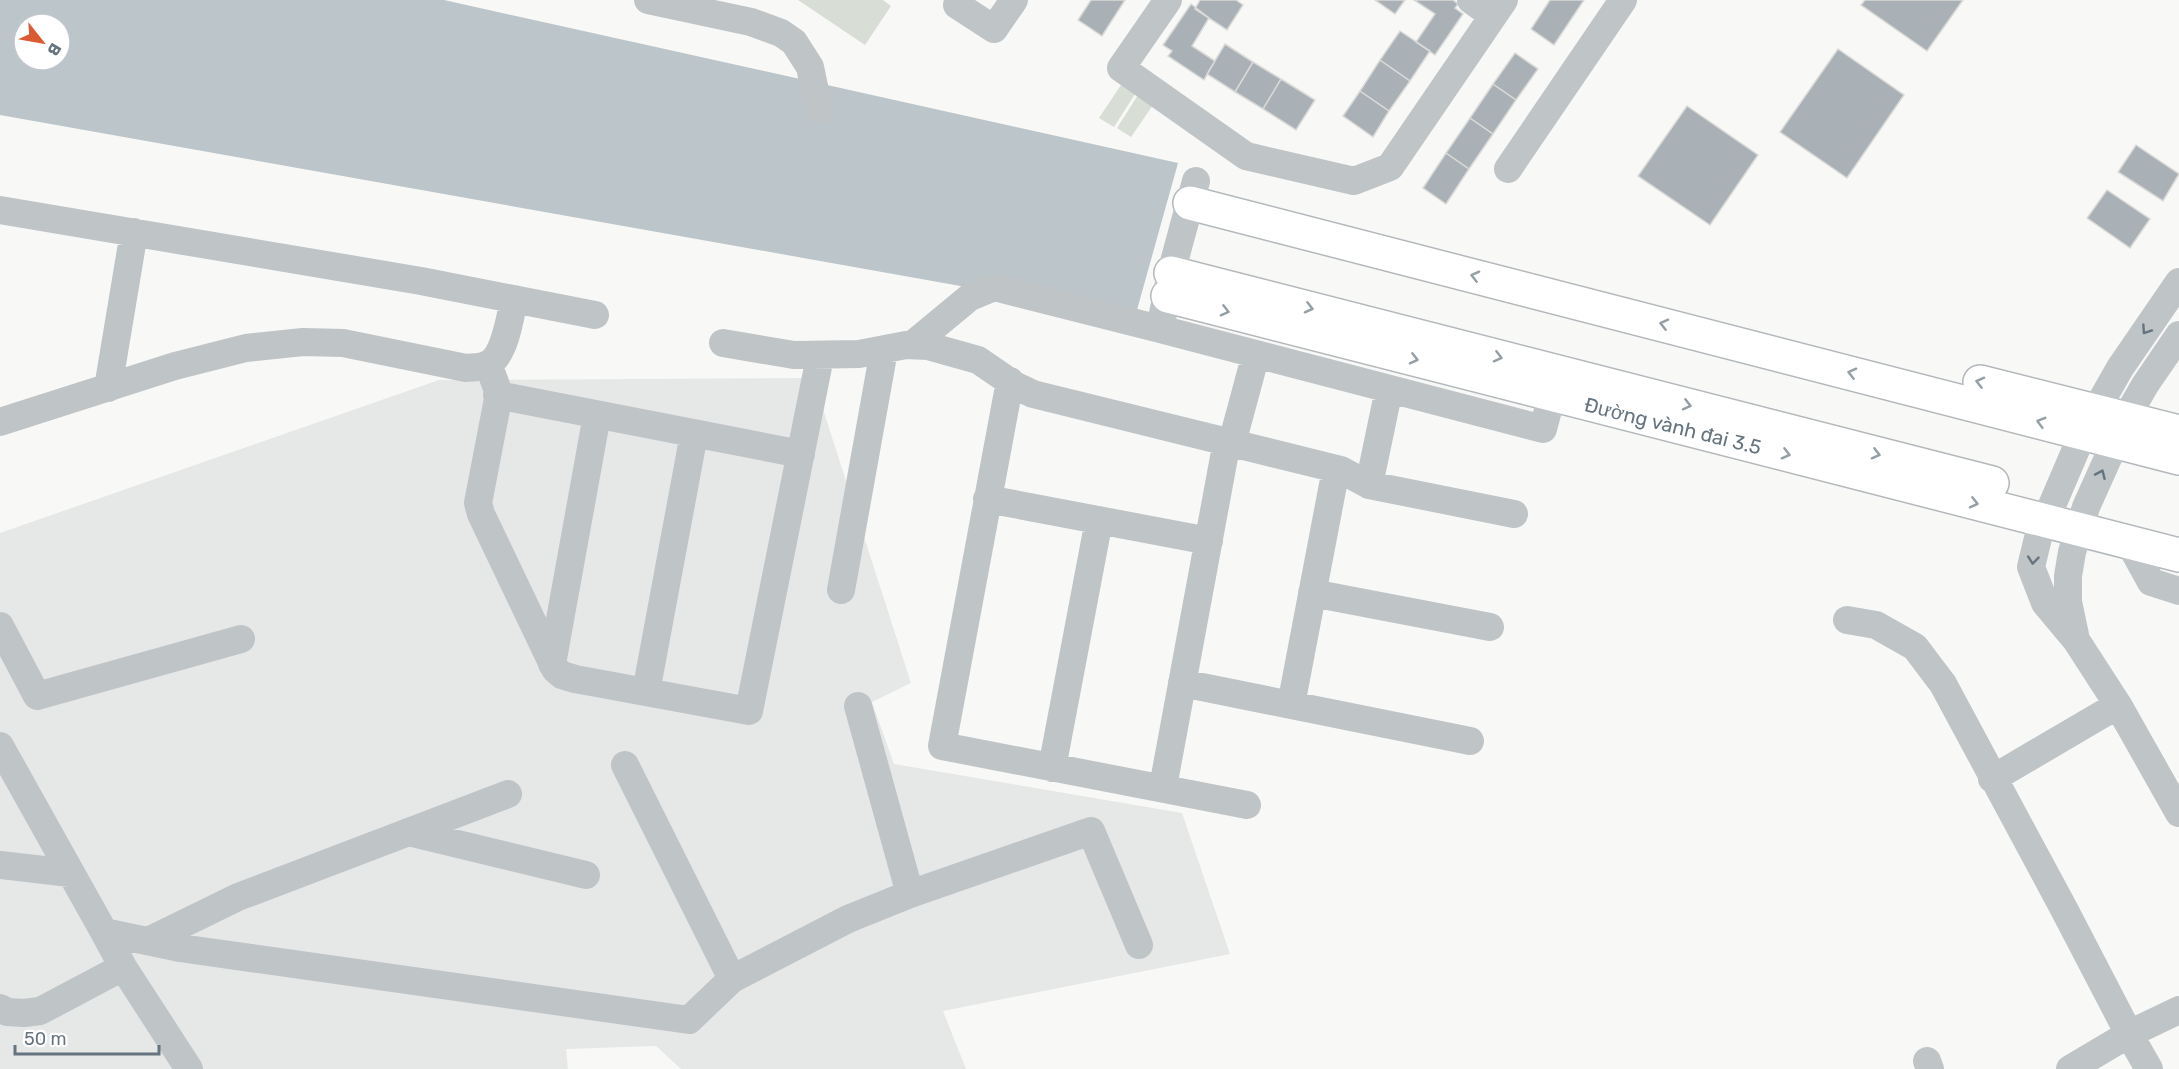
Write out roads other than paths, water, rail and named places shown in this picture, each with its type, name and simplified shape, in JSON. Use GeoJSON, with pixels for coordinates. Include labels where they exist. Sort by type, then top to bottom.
{"type":"FeatureCollection","features":[{"type":"Feature","properties":{"kind":"main road"},"geometry":{"type":"LineString","coordinates":[[1193,192],[2105,426],[2179,458]]}},
{"type":"Feature","properties":{"kind":"main road","name":"Đường vành đai 3.5"},"geometry":{"type":"LineString","coordinates":[[1170,285],[1552,395],[2050,510]]}},
{"type":"Feature","properties":{"kind":"main road","name":"Đường vành đai 3.5"},"geometry":{"type":"LineString","coordinates":[[1170,285],[2082,518],[2179,531]]}},
{"type":"Feature","properties":{"kind":"main road"},"geometry":{"type":"LineString","coordinates":[[2105,426],[2179,432]]}},
{"type":"Feature","properties":{"kind":"main road","name":"Đường vành đai 3.5"},"geometry":{"type":"LineString","coordinates":[[2082,518],[2129,542],[2179,555]]}},
{"type":"Feature","properties":{"kind":"street"},"geometry":{"type":"LineString","coordinates":[[648,0],[751,22],[781,33],[794,42],[810,67],[819,110]]}},
{"type":"Feature","properties":{"kind":"street"},"geometry":{"type":"LineString","coordinates":[[961,0],[957,5],[994,29],[1014,0]]}},
{"type":"Feature","properties":{"kind":"street"},"geometry":{"type":"LineString","coordinates":[[1168,0],[1121,68],[1246,156],[1354,181],[1390,167],[1490,5]]}},
{"type":"Feature","properties":{"kind":"street"},"geometry":{"type":"LineString","coordinates":[[1508,169],[1623,0]]}},
{"type":"Feature","properties":{"kind":"street"},"geometry":{"type":"LineString","coordinates":[[1160,329],[1193,192]]}},
{"type":"Feature","properties":{"kind":"street"},"geometry":{"type":"LineString","coordinates":[[0,210],[421,281],[595,315]]}},
{"type":"Feature","properties":{"kind":"street"},"geometry":{"type":"LineString","coordinates":[[108,388],[134,232]]}},
{"type":"Feature","properties":{"kind":"street"},"geometry":{"type":"LineString","coordinates":[[2076,640],[2068,602],[2068,576],[2072,552],[2120,368],[2179,282]]}},
{"type":"Feature","properties":{"kind":"street"},"geometry":{"type":"LineString","coordinates":[[912,345],[970,297],[994,287],[1543,429],[1552,395]]}},
{"type":"Feature","properties":{"kind":"street"},"geometry":{"type":"LineString","coordinates":[[0,422],[175,366],[246,348],[303,342],[342,343],[466,368],[488,364],[498,356],[505,338],[514,299]]}},
{"type":"Feature","properties":{"kind":"street"},"geometry":{"type":"LineString","coordinates":[[2179,335],[2145,385],[2105,426],[2050,510],[2033,552],[2031,567],[2045,603],[2076,640],[2118,705],[2179,813]]}},
{"type":"Feature","properties":{"kind":"street"},"geometry":{"type":"LineString","coordinates":[[723,343],[794,355],[859,354],[912,345],[951,351],[978,360],[1033,394],[1336,469],[1369,485],[1514,514]]}},
{"type":"Feature","properties":{"kind":"street"},"geometry":{"type":"LineString","coordinates":[[841,590],[884,350]]}},
{"type":"Feature","properties":{"kind":"street"},"geometry":{"type":"LineString","coordinates":[[1163,787],[1229,442],[1256,354]]}},
{"type":"Feature","properties":{"kind":"street"},"geometry":{"type":"LineString","coordinates":[[488,364],[497,388],[497,395],[478,503],[481,514],[557,672],[575,679],[749,711],[818,367]]}},
{"type":"Feature","properties":{"kind":"street"},"geometry":{"type":"LineString","coordinates":[[1010,381],[942,746],[1247,805]]}},
{"type":"Feature","properties":{"kind":"street"},"geometry":{"type":"LineString","coordinates":[[1369,485],[1389,389]]}},
{"type":"Feature","properties":{"kind":"street"},"geometry":{"type":"LineString","coordinates":[[497,395],[801,454]]}},
{"type":"Feature","properties":{"kind":"street"},"geometry":{"type":"LineString","coordinates":[[552,664],[597,415]]}},
{"type":"Feature","properties":{"kind":"street"},"geometry":{"type":"LineString","coordinates":[[646,692],[694,434]]}},
{"type":"Feature","properties":{"kind":"street"},"geometry":{"type":"LineString","coordinates":[[1291,705],[1336,469]]}},
{"type":"Feature","properties":{"kind":"street"},"geometry":{"type":"LineString","coordinates":[[987,499],[1209,541]]}},
{"type":"Feature","properties":{"kind":"street"},"geometry":{"type":"LineString","coordinates":[[1052,768],[1098,520]]}},
{"type":"Feature","properties":{"kind":"street"},"geometry":{"type":"LineString","coordinates":[[2129,542],[2151,582],[2179,591]]}},
{"type":"Feature","properties":{"kind":"street"},"geometry":{"type":"LineString","coordinates":[[1312,593],[1490,627]]}},
{"type":"Feature","properties":{"kind":"street"},"geometry":{"type":"LineString","coordinates":[[1847,620],[1876,625],[1915,647],[1942,684],[2149,1069]]}},
{"type":"Feature","properties":{"kind":"street"},"geometry":{"type":"LineString","coordinates":[[0,626],[37,696],[241,639]]}},
{"type":"Feature","properties":{"kind":"street"},"geometry":{"type":"LineString","coordinates":[[1182,683],[1470,741]]}},
{"type":"Feature","properties":{"kind":"street"},"geometry":{"type":"LineString","coordinates":[[1992,779],[2118,705]]}},
{"type":"Feature","properties":{"kind":"street"},"geometry":{"type":"LineString","coordinates":[[858,706],[910,894]]}},
{"type":"Feature","properties":{"kind":"street"},"geometry":{"type":"LineString","coordinates":[[0,746],[123,967],[189,1069]]}},
{"type":"Feature","properties":{"kind":"street"},"geometry":{"type":"LineString","coordinates":[[625,765],[732,979]]}},
{"type":"Feature","properties":{"kind":"street"},"geometry":{"type":"LineString","coordinates":[[148,941],[238,897],[508,794]]}},
{"type":"Feature","properties":{"kind":"street"},"geometry":{"type":"LineString","coordinates":[[104,932],[180,948],[689,1020],[732,979],[848,919],[910,894],[1091,831],[1140,945]]}},
{"type":"Feature","properties":{"kind":"street"},"geometry":{"type":"LineString","coordinates":[[408,832],[585,875]]}},
{"type":"Feature","properties":{"kind":"street"},"geometry":{"type":"LineString","coordinates":[[0,866],[70,873]]}},
{"type":"Feature","properties":{"kind":"street"},"geometry":{"type":"LineString","coordinates":[[0,1008],[7,1012],[40,1011],[123,967]]}},
{"type":"Feature","properties":{"kind":"street"},"geometry":{"type":"LineString","coordinates":[[2070,1069],[2129,1034],[2179,1010]]}}]}
